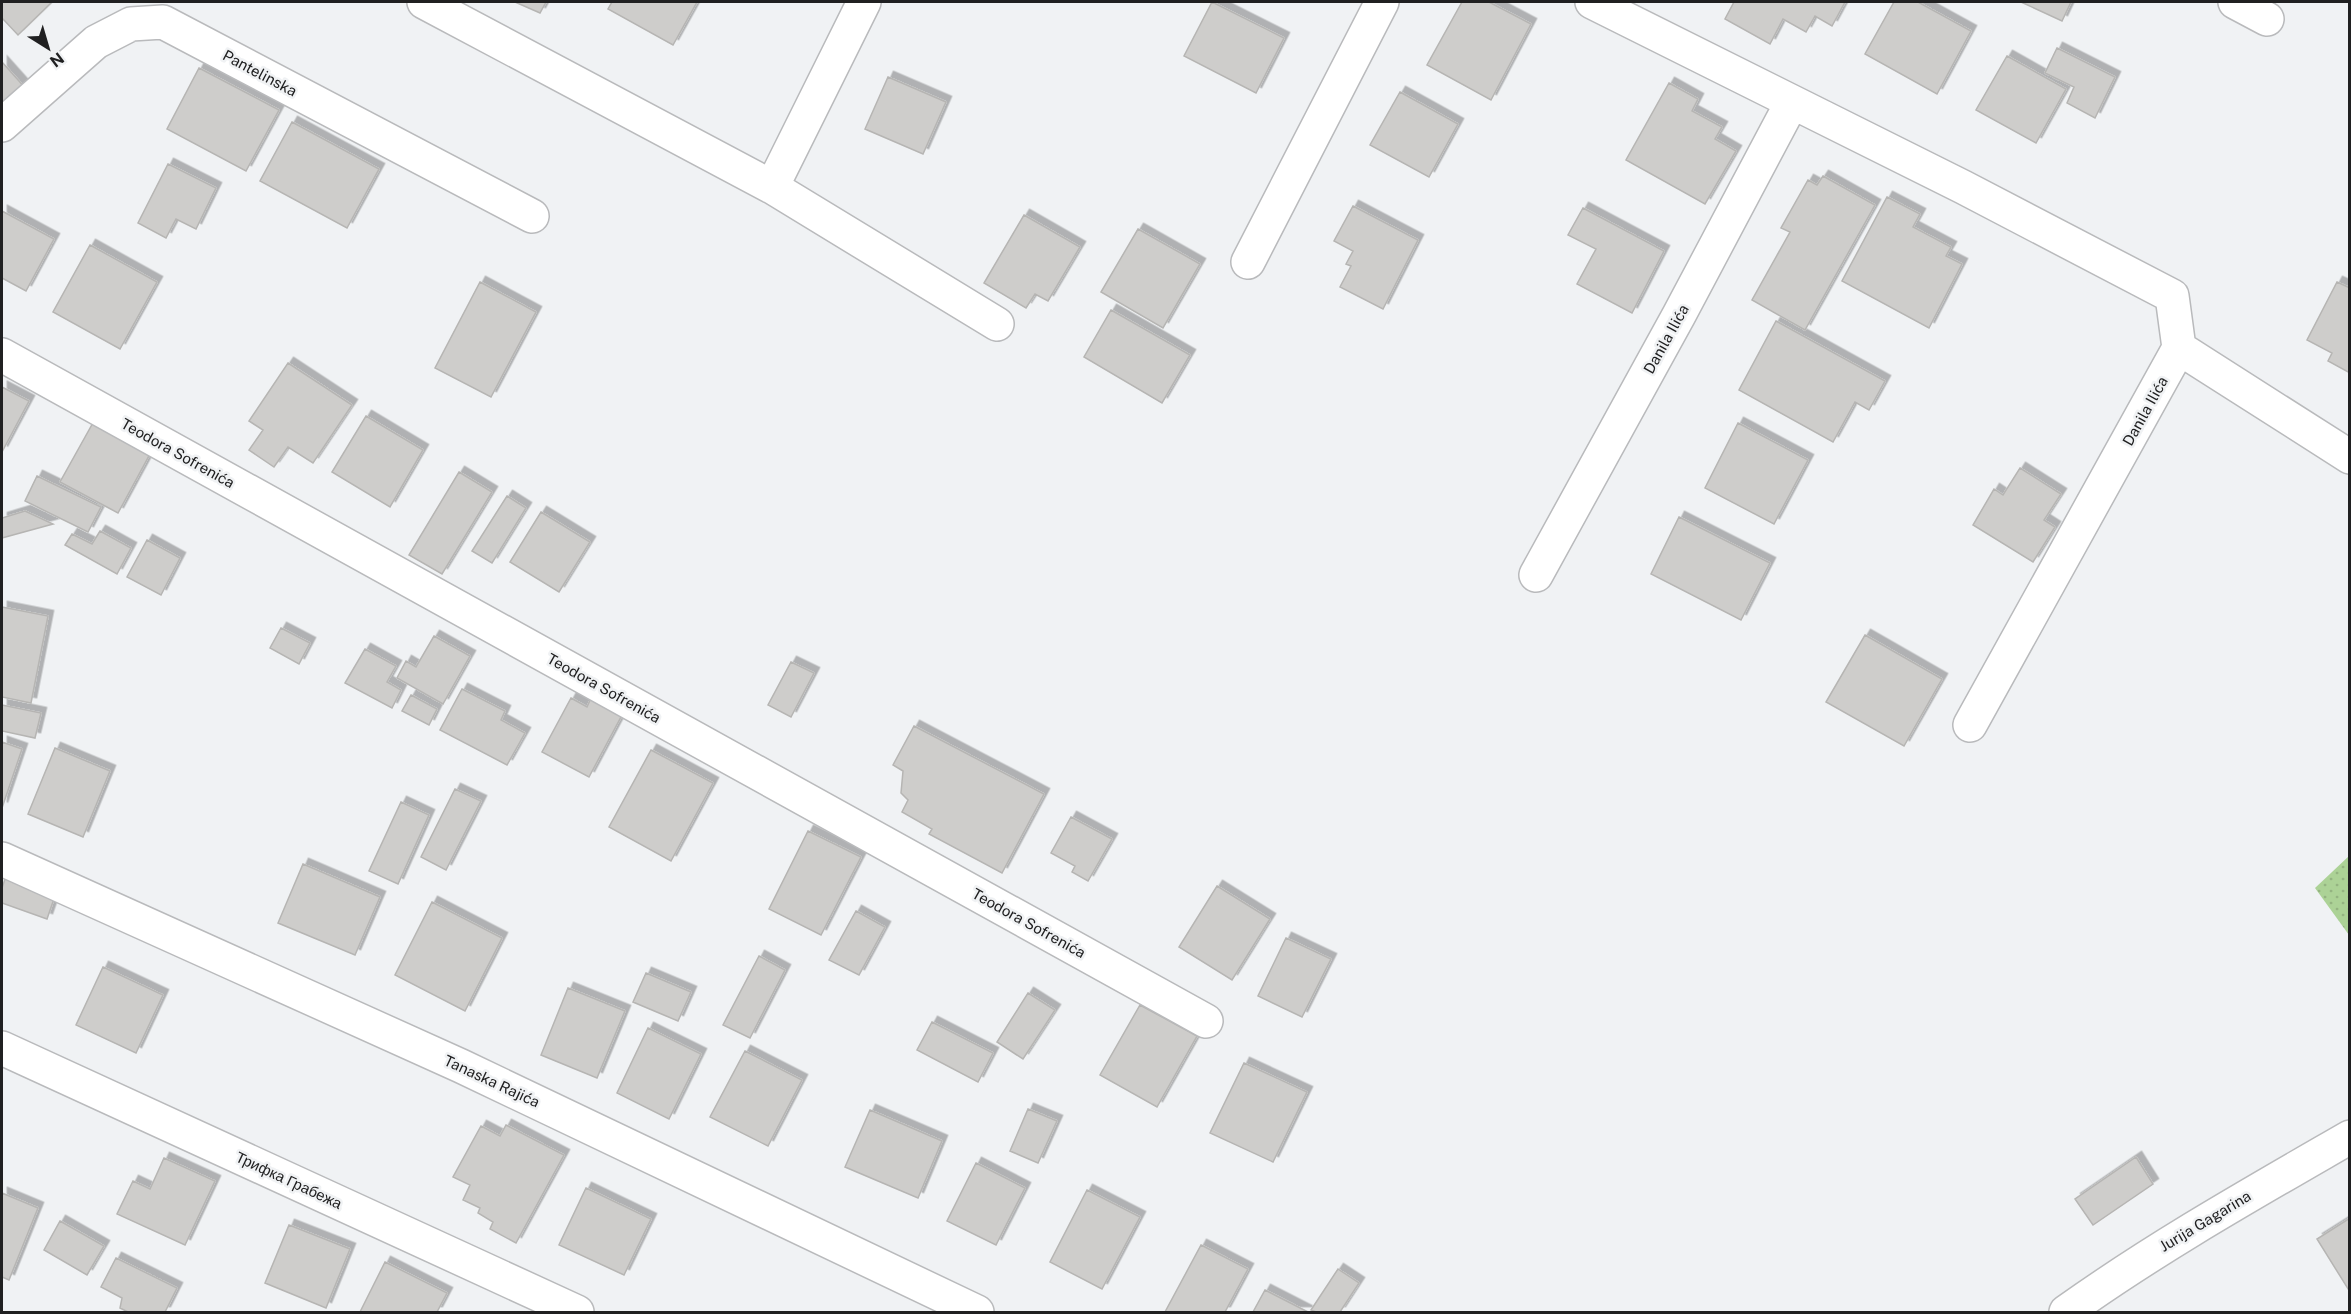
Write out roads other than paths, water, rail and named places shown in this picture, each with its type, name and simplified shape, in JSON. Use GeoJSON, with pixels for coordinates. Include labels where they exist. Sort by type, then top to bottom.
{"type":"FeatureCollection","features":[{"type":"Feature","properties":{"kind":"street"},"geometry":{"type":"LineString","coordinates":[[424,2],[772,187],[997,324]]}},
{"type":"Feature","properties":{"kind":"street"},"geometry":{"type":"LineString","coordinates":[[772,187],[864,2]]}},
{"type":"Feature","properties":{"kind":"street"},"geometry":{"type":"LineString","coordinates":[[1248,262],[1382,2]]}},
{"type":"Feature","properties":{"kind":"street"},"geometry":{"type":"LineString","coordinates":[[1592,2],[1963,187],[2172,296],[2179,348],[2349,457]]}},
{"type":"Feature","properties":{"kind":"street"},"geometry":{"type":"LineString","coordinates":[[2235,2],[2267,19]]}},
{"type":"Feature","properties":{"kind":"street","name":"Pantelinska"},"geometry":{"type":"LineString","coordinates":[[2,125],[96,42],[131,24],[163,22],[532,216]]}},
{"type":"Feature","properties":{"kind":"street","name":"Danila Ilića"},"geometry":{"type":"LineString","coordinates":[[1536,575],[1679,315],[1792,102]]}},
{"type":"Feature","properties":{"kind":"street","name":"Danila Ilića"},"geometry":{"type":"LineString","coordinates":[[1970,725],[2179,348]]}},
{"type":"Feature","properties":{"kind":"street","name":"Teodora Sofrenića"},"geometry":{"type":"LineString","coordinates":[[2,356],[1206,1021]]}},
{"type":"Feature","properties":{"kind":"street","name":"Tanaska Rajića"},"geometry":{"type":"LineString","coordinates":[[2,859],[461,1066],[977,1312]]}},
{"type":"Feature","properties":{"kind":"street","name":"Трифка Грабежа"},"geometry":{"type":"LineString","coordinates":[[2,1048],[577,1312]]}},
{"type":"Feature","properties":{"kind":"street","name":"Jurija Gagarina"},"geometry":{"type":"LineString","coordinates":[[2066,1312],[2123,1271],[2205,1220],[2349,1137]]}}]}
